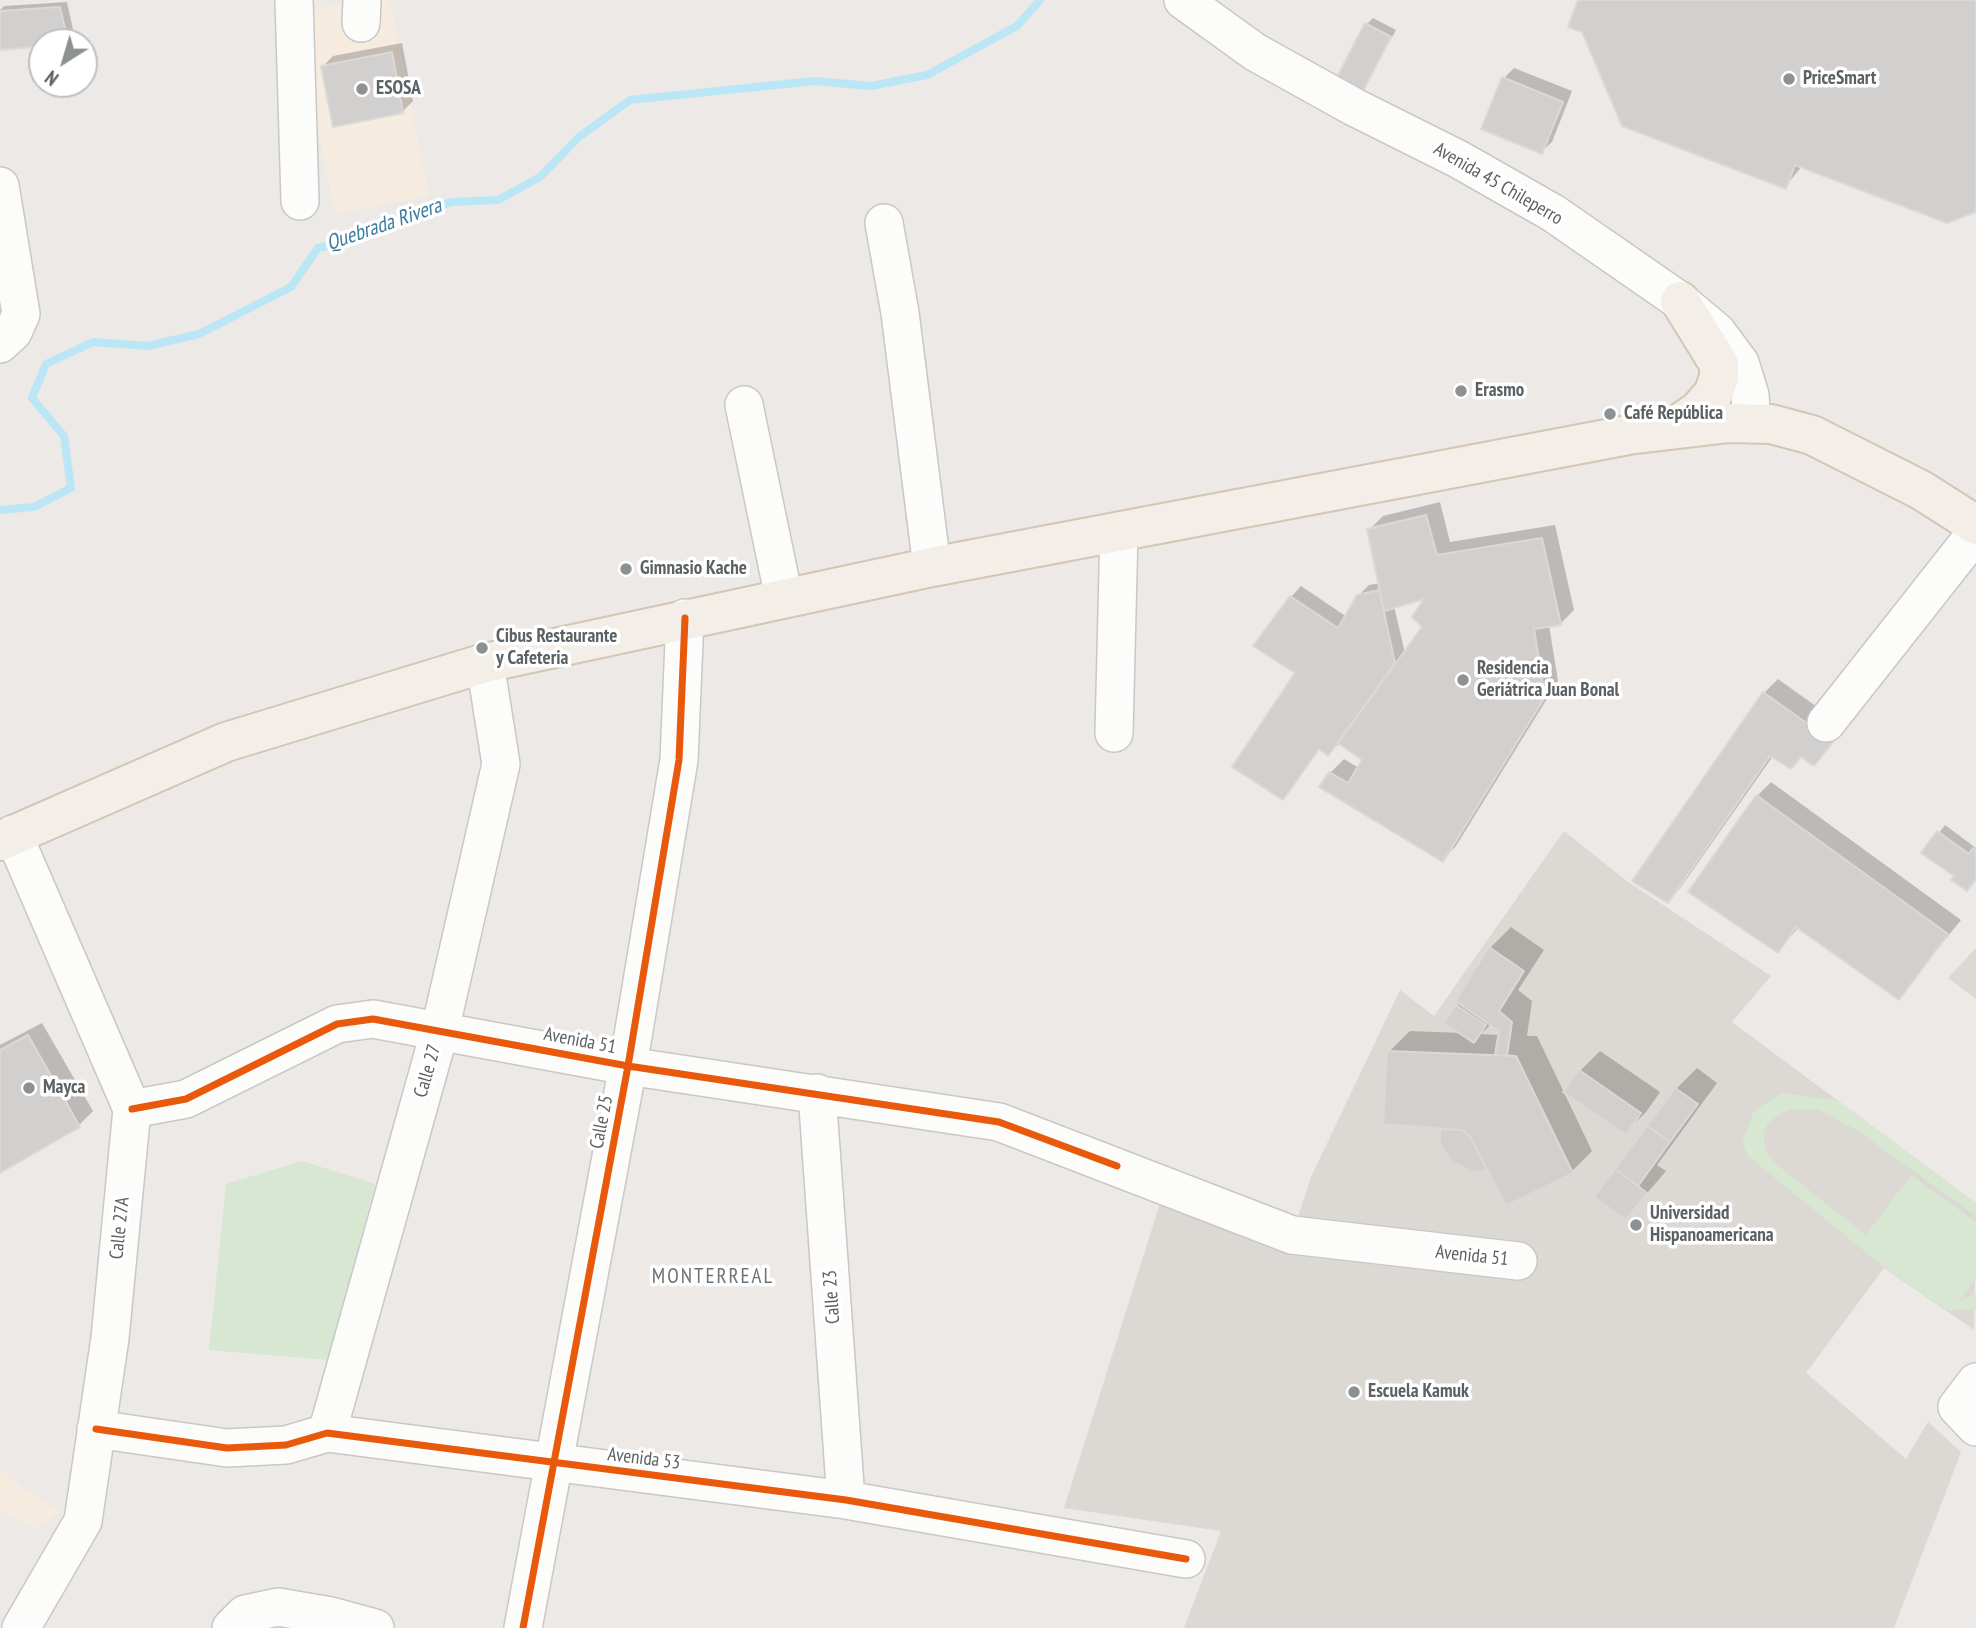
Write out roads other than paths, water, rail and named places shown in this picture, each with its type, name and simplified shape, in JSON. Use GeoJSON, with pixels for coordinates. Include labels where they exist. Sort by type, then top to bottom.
{"type":"FeatureCollection","features":[{"type":"Feature","properties":{"kind":"main road"},"geometry":{"type":"LineString","coordinates":[[1670,430],[1698,411],[1713,394],[1719,378],[1719,364],[1714,354],[1680,301]]}},
{"type":"Feature","properties":{"kind":"main road"},"geometry":{"type":"LineString","coordinates":[[6,837],[226,742],[485,663],[932,567],[1615,437],[1670,430],[1771,424],[1812,435],[1921,490],[1976,525]]}},
{"type":"Feature","properties":{"kind":"street"},"geometry":{"type":"LineString","coordinates":[[294,0],[300,201]]}},
{"type":"Feature","properties":{"kind":"street","name":"Avenida 45 Chileperro"},"geometry":{"type":"LineString","coordinates":[[1184,0],[1255,52],[1354,107],[1458,159],[1553,214],[1680,301],[1717,332],[1740,363],[1749,395],[1752,424]]}},
{"type":"Feature","properties":{"kind":"street"},"geometry":{"type":"LineString","coordinates":[[0,186],[21,314],[6,338]]}},
{"type":"Feature","properties":{"kind":"street"},"geometry":{"type":"LineString","coordinates":[[884,223],[900,313],[932,567]]}},
{"type":"Feature","properties":{"kind":"street"},"geometry":{"type":"LineString","coordinates":[[744,405],[785,598]]}},
{"type":"Feature","properties":{"kind":"street"},"geometry":{"type":"LineString","coordinates":[[1114,733],[1119,531]]}},
{"type":"Feature","properties":{"kind":"street"},"geometry":{"type":"LineString","coordinates":[[1826,723],[1976,533]]}},
{"type":"Feature","properties":{"kind":"street","name":"Calle 25"},"geometry":{"type":"LineString","coordinates":[[523,1628],[628,1066],[679,760],[685,618]]}},
{"type":"Feature","properties":{"kind":"street","name":"Calle 27"},"geometry":{"type":"LineString","coordinates":[[327,1433],[440,1030],[501,764],[485,663]]}},
{"type":"Feature","properties":{"kind":"street","name":"Calle 27A"},"geometry":{"type":"LineString","coordinates":[[6,837],[132,1108],[110,1338],[83,1521],[21,1628]]}},
{"type":"Feature","properties":{"kind":"street","name":"Avenida 51"},"geometry":{"type":"LineString","coordinates":[[132,1108],[186,1099],[337,1024],[373,1019],[628,1066],[999,1122],[1117,1166],[1213,1194],[1298,1216],[1476,1250],[1518,1261],[1293,1235],[1213,1194]]}},
{"type":"Feature","properties":{"kind":"street","name":"Calle 23"},"geometry":{"type":"LineString","coordinates":[[817,1093],[846,1500]]}},
{"type":"Feature","properties":{"kind":"street","name":"Avenida 53"},"geometry":{"type":"LineString","coordinates":[[96,1429],[228,1448],[286,1445],[327,1433],[846,1500],[1186,1559]]}},
{"type":"Feature","properties":{"kind":"street"},"geometry":{"type":"LineString","coordinates":[[238,1621],[278,1607],[331,1616],[375,1628]]}},
{"type":"Feature","properties":{"kind":"waterway","name":"Quebrada Rivera"},"geometry":{"type":"LineString","coordinates":[[0,510],[34,507],[71,488],[64,436],[32,398],[46,364],[93,342],[148,346],[199,334],[291,287],[318,248],[359,238],[451,202],[498,200],[540,177],[579,137],[630,100],[814,81],[871,86],[927,75],[1017,26],[1040,0]]}},
{"type":"Feature","properties":{"kind":"place","name":"PriceSmart"},"geometry":{"type":"Point","coordinates":[1789,79]}},
{"type":"Feature","properties":{"kind":"place","name":"ESOSA"},"geometry":{"type":"Point","coordinates":[362,89]}},
{"type":"Feature","properties":{"kind":"place","name":"Erasmo"},"geometry":{"type":"Point","coordinates":[1461,391]}},
{"type":"Feature","properties":{"kind":"place","name":"Café República"},"geometry":{"type":"Point","coordinates":[1610,414]}},
{"type":"Feature","properties":{"kind":"place","name":"Gimnasio Kache"},"geometry":{"type":"Point","coordinates":[626,569]}},
{"type":"Feature","properties":{"kind":"place","name":"Cibus Restaurante y Cafeteria"},"geometry":{"type":"Point","coordinates":[482,648]}},
{"type":"Feature","properties":{"kind":"place","name":"Residencia Geriátrica Juan Bonal"},"geometry":{"type":"Point","coordinates":[1463,680]}},
{"type":"Feature","properties":{"kind":"place","name":"Mayca"},"geometry":{"type":"Point","coordinates":[29,1088]}},
{"type":"Feature","properties":{"kind":"place","name":"Universidad Hispanoamericana"},"geometry":{"type":"Point","coordinates":[1636,1225]}},
{"type":"Feature","properties":{"kind":"place","name":"Escuela Kamuk"},"geometry":{"type":"Point","coordinates":[1354,1392]}},
{"type":"Feature","properties":{"kind":"district","name":"MONTERREAL"},"geometry":{"type":"Point","coordinates":[713,1277]}}]}
